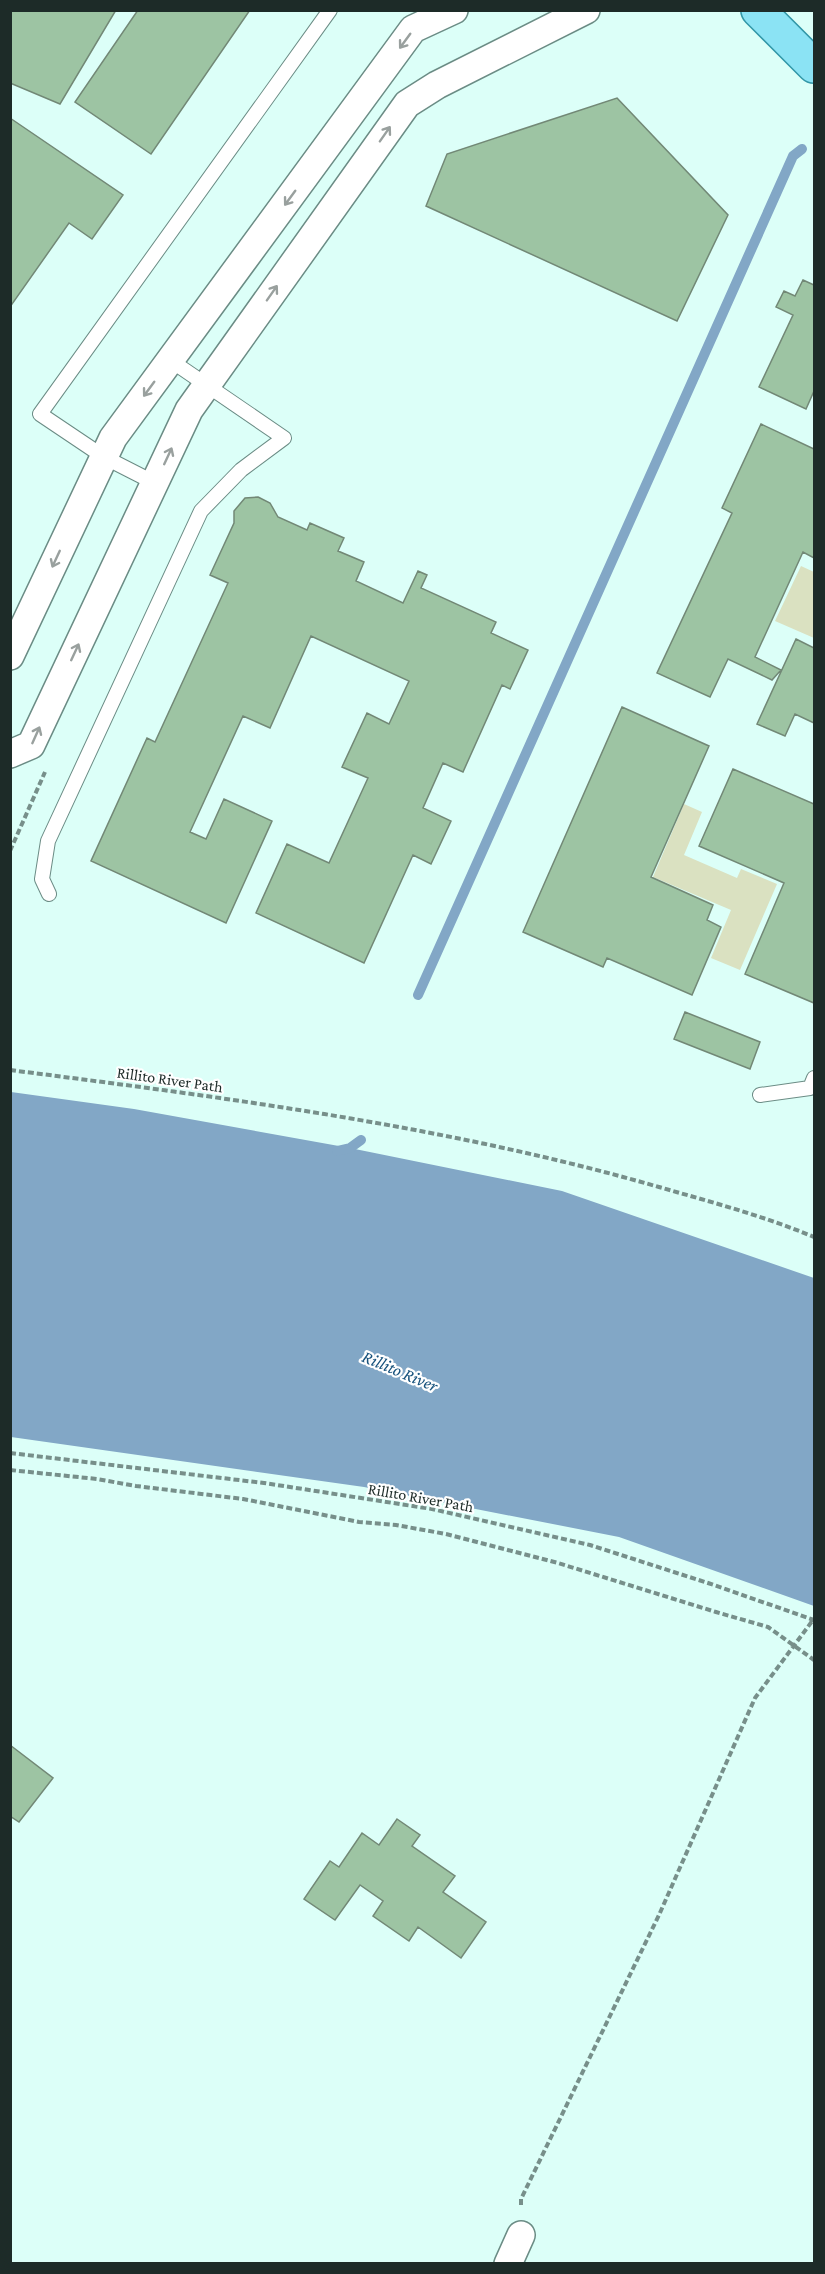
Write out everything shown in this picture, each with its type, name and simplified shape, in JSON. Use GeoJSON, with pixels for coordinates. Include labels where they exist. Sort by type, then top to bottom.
{"type":"FeatureCollection","features":[{"type":"Feature","properties":{"kind":"main road"},"geometry":{"type":"LineString","coordinates":[[758,10],[814,66]]}},
{"type":"Feature","properties":{"kind":"street"},"geometry":{"type":"LineString","coordinates":[[10,656],[113,438],[413,29],[454,10]]}},
{"type":"Feature","properties":{"kind":"street"},"geometry":{"type":"LineString","coordinates":[[10,754],[31,745],[189,410],[406,104],[437,85],[586,10]]}},
{"type":"Feature","properties":{"kind":"street"},"geometry":{"type":"LineString","coordinates":[[508,2264],[521,2235]]}},
{"type":"Feature","properties":{"kind":"lane"},"geometry":{"type":"LineString","coordinates":[[155,483],[104,457],[40,414],[330,10]]}},
{"type":"Feature","properties":{"kind":"lane"},"geometry":{"type":"LineString","coordinates":[[49,894],[42,879],[48,841],[201,511],[241,470],[284,438],[170,360]]}},
{"type":"Feature","properties":{"kind":"lane"},"geometry":{"type":"LineString","coordinates":[[760,1095],[810,1088],[814,1078]]}},
{"type":"Feature","properties":{"kind":"path","name":"Rillito River Path"},"geometry":{"type":"LineString","coordinates":[[10,1070],[163,1089],[386,1123],[585,1166],[769,1219],[814,1237]]}},
{"type":"Feature","properties":{"kind":"path","name":"Rillito River Path"},"geometry":{"type":"LineString","coordinates":[[10,1453],[264,1483],[432,1509],[590,1545],[814,1620]]}},
{"type":"Feature","properties":{"kind":"path"},"geometry":{"type":"LineString","coordinates":[[10,1470],[97,1479],[243,1499],[359,1522],[446,1533],[558,1563],[768,1626],[814,1660]]}},
{"type":"Feature","properties":{"kind":"path"},"geometry":{"type":"LineString","coordinates":[[521,2235],[521,2199],[659,1915],[755,1698],[814,1620]]}},
{"type":"Feature","properties":{"kind":"green space"},"geometry":{"type":"Polygon","coordinates":[[[801,566],[814,572],[814,638],[775,621],[801,566]]]}},
{"type":"Feature","properties":{"kind":"green space"},"geometry":{"type":"Polygon","coordinates":[[[684,804],[702,812],[684,855],[737,878],[741,869],[777,884],[740,970],[711,958],[731,910],[653,877],[684,804]]]}},
{"type":"Feature","properties":{"kind":"water","name":"Rillito River"},"geometry":{"type":"Polygon","coordinates":[[[11,1092],[134,1109],[350,1148],[562,1191],[814,1278],[814,1606],[619,1537],[364,1487],[11,1437],[11,1092]]]}},
{"type":"Feature","properties":{"kind":"building"},"geometry":{"type":"Polygon","coordinates":[[[10,10],[116,10],[60,104],[10,83],[10,10]]]}},
{"type":"Feature","properties":{"kind":"building"},"geometry":{"type":"Polygon","coordinates":[[[138,10],[250,10],[151,154],[75,102],[138,10]]]}},
{"type":"Feature","properties":{"kind":"building"},"geometry":{"type":"Polygon","coordinates":[[[617,98],[728,215],[677,321],[426,206],[447,154],[617,98]]]}},
{"type":"Feature","properties":{"kind":"building"},"geometry":{"type":"Polygon","coordinates":[[[10,118],[123,195],[92,239],[69,223],[10,307],[10,118]]]}},
{"type":"Feature","properties":{"kind":"building"},"geometry":{"type":"Polygon","coordinates":[[[803,280],[814,285],[814,391],[806,409],[759,387],[793,315],[776,307],[784,291],[795,296],[803,280]]]}},
{"type":"Feature","properties":{"kind":"building"},"geometry":{"type":"Polygon","coordinates":[[[761,424],[814,449],[814,558],[803,552],[755,657],[781,670],[772,680],[728,659],[710,697],[657,673],[732,513],[722,508],[761,424]]]}},
{"type":"Feature","properties":{"kind":"building"},"geometry":{"type":"Polygon","coordinates":[[[258,497],[270,503],[278,517],[307,530],[310,523],[344,538],[338,551],[364,562],[356,581],[403,603],[418,571],[427,575],[421,588],[496,622],[491,633],[528,650],[510,689],[502,685],[463,772],[443,763],[423,808],[451,821],[431,864],[413,855],[364,963],[256,913],[287,844],[329,863],[368,778],[342,767],[367,713],[389,724],[409,681],[311,636],[270,728],[243,716],[190,832],[206,839],[224,799],[272,821],[226,923],[91,861],[147,738],[155,742],[228,583],[210,575],[234,523],[234,511],[245,498],[258,497]]]}},
{"type":"Feature","properties":{"kind":"building"},"geometry":{"type":"Polygon","coordinates":[[[796,639],[814,648],[814,723],[795,714],[785,736],[757,724],[796,639]]]}},
{"type":"Feature","properties":{"kind":"building"},"geometry":{"type":"Polygon","coordinates":[[[622,707],[709,746],[651,877],[713,905],[707,920],[721,927],[692,995],[607,958],[603,967],[523,932],[622,707]]]}},
{"type":"Feature","properties":{"kind":"building"},"geometry":{"type":"Polygon","coordinates":[[[733,769],[814,804],[814,1003],[745,974],[784,883],[699,846],[733,769]]]}},
{"type":"Feature","properties":{"kind":"building"},"geometry":{"type":"Polygon","coordinates":[[[685,1012],[760,1042],[750,1069],[674,1039],[685,1012]]]}},
{"type":"Feature","properties":{"kind":"building"},"geometry":{"type":"Polygon","coordinates":[[[10,1745],[53,1778],[19,1822],[10,1816],[10,1745]]]}},
{"type":"Feature","properties":{"kind":"building"},"geometry":{"type":"Polygon","coordinates":[[[397,1819],[420,1835],[412,1846],[455,1876],[443,1892],[486,1922],[461,1958],[418,1927],[409,1941],[373,1916],[383,1901],[360,1885],[335,1920],[304,1899],[330,1861],[339,1867],[362,1833],[379,1845],[397,1819]]]}},
{"type":"Feature","properties":{"kind":"waterway"},"geometry":{"type":"LineString","coordinates":[[418,995],[793,156],[802,149]]}},
{"type":"Feature","properties":{"kind":"waterway"},"geometry":{"type":"LineString","coordinates":[[337,1151],[350,1148],[361,1140]]}}]}
